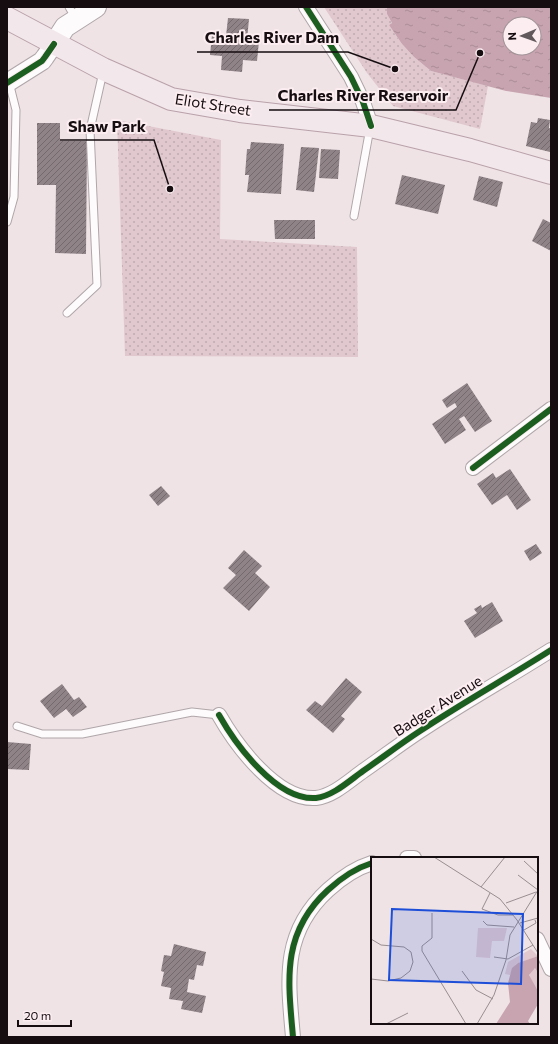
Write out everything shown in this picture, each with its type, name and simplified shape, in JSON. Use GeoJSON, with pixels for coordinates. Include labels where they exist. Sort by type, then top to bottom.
{"type":"FeatureCollection","features":[{"type":"Feature","properties":{"kind":"main road"},"geometry":{"type":"LineString","coordinates":[[54,44],[72,13],[96,7]]}},
{"type":"Feature","properties":{"kind":"main road","name":"Eliot Street"},"geometry":{"type":"LineString","coordinates":[[7,18],[103,69],[171,99],[240,111],[371,126],[470,150],[551,173]]}},
{"type":"Feature","properties":{"kind":"street"},"geometry":{"type":"LineString","coordinates":[[306,7],[351,77],[363,102],[371,126]]}},
{"type":"Feature","properties":{"kind":"street"},"geometry":{"type":"LineString","coordinates":[[8,82],[42,61],[54,44]]}},
{"type":"Feature","properties":{"kind":"street"},"geometry":{"type":"LineString","coordinates":[[473,468],[551,409]]}},
{"type":"Feature","properties":{"kind":"street","name":"Badger Avenue"},"geometry":{"type":"LineString","coordinates":[[219,715],[226,728],[242,750],[261,771],[285,790],[300,796],[315,798],[326,796],[420,731],[551,650]]}},
{"type":"Feature","properties":{"kind":"street"},"geometry":{"type":"LineString","coordinates":[[293,1037],[289,975],[296,935],[308,914],[321,897],[336,882],[352,872],[371,863]]}},
{"type":"Feature","properties":{"kind":"street"},"geometry":{"type":"LineString","coordinates":[[538,941],[551,969]]}},
{"type":"Feature","properties":{"kind":"lane"},"geometry":{"type":"LineString","coordinates":[[67,313],[97,285],[90,130],[103,69]]}},
{"type":"Feature","properties":{"kind":"lane"},"geometry":{"type":"LineString","coordinates":[[7,222],[14,197],[16,110],[8,82]]}},
{"type":"Feature","properties":{"kind":"lane"},"geometry":{"type":"LineString","coordinates":[[354,216],[371,126]]}},
{"type":"Feature","properties":{"kind":"lane"},"geometry":{"type":"LineString","coordinates":[[18,726],[42,734],[82,734],[192,712],[219,715]]}},
{"type":"Feature","properties":{"kind":"shaded area"},"geometry":{"type":"Polygon","coordinates":[[[324,7],[387,7],[387,14],[392,23],[389,25],[402,44],[414,57],[431,71],[488,86],[480,129],[393,106],[367,73],[324,7]]]}},
{"type":"Feature","properties":{"kind":"shaded area"},"geometry":{"type":"Polygon","coordinates":[[[117,120],[221,140],[220,239],[357,247],[358,357],[125,356],[117,120]]]}},
{"type":"Feature","properties":{"kind":"water"},"geometry":{"type":"Polygon","coordinates":[[[387,7],[551,7],[551,98],[506,91],[431,71],[414,57],[402,44],[389,25],[392,23],[387,14],[387,7]]]}},
{"type":"Feature","properties":{"kind":"building"},"geometry":{"type":"Polygon","coordinates":[[[228,18],[249,19],[247,40],[259,41],[257,61],[243,60],[242,72],[221,70],[222,56],[210,55],[212,35],[226,36],[228,18]]]}},
{"type":"Feature","properties":{"kind":"building"},"geometry":{"type":"Polygon","coordinates":[[[538,118],[550,120],[550,152],[526,146],[531,122],[537,123],[538,118]]]}},
{"type":"Feature","properties":{"kind":"building"},"geometry":{"type":"Polygon","coordinates":[[[37,123],[60,123],[60,141],[87,141],[86,254],[55,253],[56,185],[37,185],[37,123]]]}},
{"type":"Feature","properties":{"kind":"building"},"geometry":{"type":"Polygon","coordinates":[[[251,142],[284,144],[281,194],[247,192],[249,175],[245,175],[247,149],[250,149],[251,142]]]}},
{"type":"Feature","properties":{"kind":"building"},"geometry":{"type":"Polygon","coordinates":[[[301,147],[319,148],[314,192],[296,190],[301,147]]]}},
{"type":"Feature","properties":{"kind":"building"},"geometry":{"type":"Polygon","coordinates":[[[321,149],[340,150],[338,179],[319,178],[321,149]]]}},
{"type":"Feature","properties":{"kind":"building"},"geometry":{"type":"Polygon","coordinates":[[[402,175],[445,185],[438,214],[395,204],[402,175]]]}},
{"type":"Feature","properties":{"kind":"building"},"geometry":{"type":"Polygon","coordinates":[[[479,176],[503,182],[497,207],[473,200],[479,176]]]}},
{"type":"Feature","properties":{"kind":"building"},"geometry":{"type":"Polygon","coordinates":[[[543,219],[551,223],[551,251],[532,241],[543,219]]]}},
{"type":"Feature","properties":{"kind":"building"},"geometry":{"type":"Polygon","coordinates":[[[274,220],[315,220],[315,239],[275,239],[274,220]]]}},
{"type":"Feature","properties":{"kind":"building"},"geometry":{"type":"Polygon","coordinates":[[[467,383],[492,421],[475,432],[464,416],[459,419],[466,430],[445,444],[432,424],[457,407],[455,403],[447,408],[442,400],[467,383]]]}},
{"type":"Feature","properties":{"kind":"building"},"geometry":{"type":"Polygon","coordinates":[[[510,469],[531,500],[517,510],[507,495],[492,505],[477,484],[493,473],[496,478],[510,469]]]}},
{"type":"Feature","properties":{"kind":"building"},"geometry":{"type":"Polygon","coordinates":[[[161,486],[170,496],[158,506],[149,495],[161,486]]]}},
{"type":"Feature","properties":{"kind":"building"},"geometry":{"type":"Polygon","coordinates":[[[536,544],[542,553],[530,561],[524,551],[536,544]]]}},
{"type":"Feature","properties":{"kind":"building"},"geometry":{"type":"Polygon","coordinates":[[[244,550],[262,566],[255,573],[270,587],[249,611],[223,588],[236,575],[228,568],[244,550]]]}},
{"type":"Feature","properties":{"kind":"building"},"geometry":{"type":"Polygon","coordinates":[[[492,602],[503,621],[475,638],[464,621],[477,613],[474,609],[481,605],[482,608],[492,602]]]}},
{"type":"Feature","properties":{"kind":"building"},"geometry":{"type":"Polygon","coordinates":[[[346,678],[362,692],[341,716],[345,719],[333,733],[306,710],[315,701],[322,706],[346,678]]]}},
{"type":"Feature","properties":{"kind":"building"},"geometry":{"type":"Polygon","coordinates":[[[62,684],[74,700],[79,697],[87,707],[73,717],[66,709],[54,718],[40,701],[62,684]]]}},
{"type":"Feature","properties":{"kind":"building"},"geometry":{"type":"Polygon","coordinates":[[[7,742],[31,744],[29,770],[7,769],[7,742]]]}},
{"type":"Feature","properties":{"kind":"building"},"geometry":{"type":"Polygon","coordinates":[[[174,944],[206,952],[203,966],[197,965],[194,980],[189,979],[187,992],[206,996],[202,1013],[181,1009],[183,1001],[169,999],[171,988],[161,986],[164,972],[161,971],[164,955],[171,956],[174,944]]]}},
{"type":"Feature","properties":{"kind":"cycle path"},"geometry":{"type":"LineString","coordinates":[[306,7],[351,77],[363,102],[371,126]]}},
{"type":"Feature","properties":{"kind":"cycle path"},"geometry":{"type":"LineString","coordinates":[[7,83],[42,61],[54,44]]}},
{"type":"Feature","properties":{"kind":"cycle path"},"geometry":{"type":"LineString","coordinates":[[473,468],[551,409]]}},
{"type":"Feature","properties":{"kind":"cycle path"},"geometry":{"type":"LineString","coordinates":[[219,715],[247,755],[259,769],[273,781],[287,791],[301,797],[322,797],[341,788],[398,746],[452,710],[551,650]]}},
{"type":"Feature","properties":{"kind":"cycle path"},"geometry":{"type":"LineString","coordinates":[[293,1037],[289,977],[295,940],[302,923],[313,906],[328,890],[354,871],[371,863]]}},
{"type":"Feature","properties":{"kind":"place","name":"Charles River Reservoir"},"geometry":{"type":"Point","coordinates":[480,53]}},
{"type":"Feature","properties":{"kind":"place","name":"Charles River Dam"},"geometry":{"type":"Point","coordinates":[395,69]}},
{"type":"Feature","properties":{"kind":"place","name":"Shaw Park"},"geometry":{"type":"Point","coordinates":[170,189]}}]}
